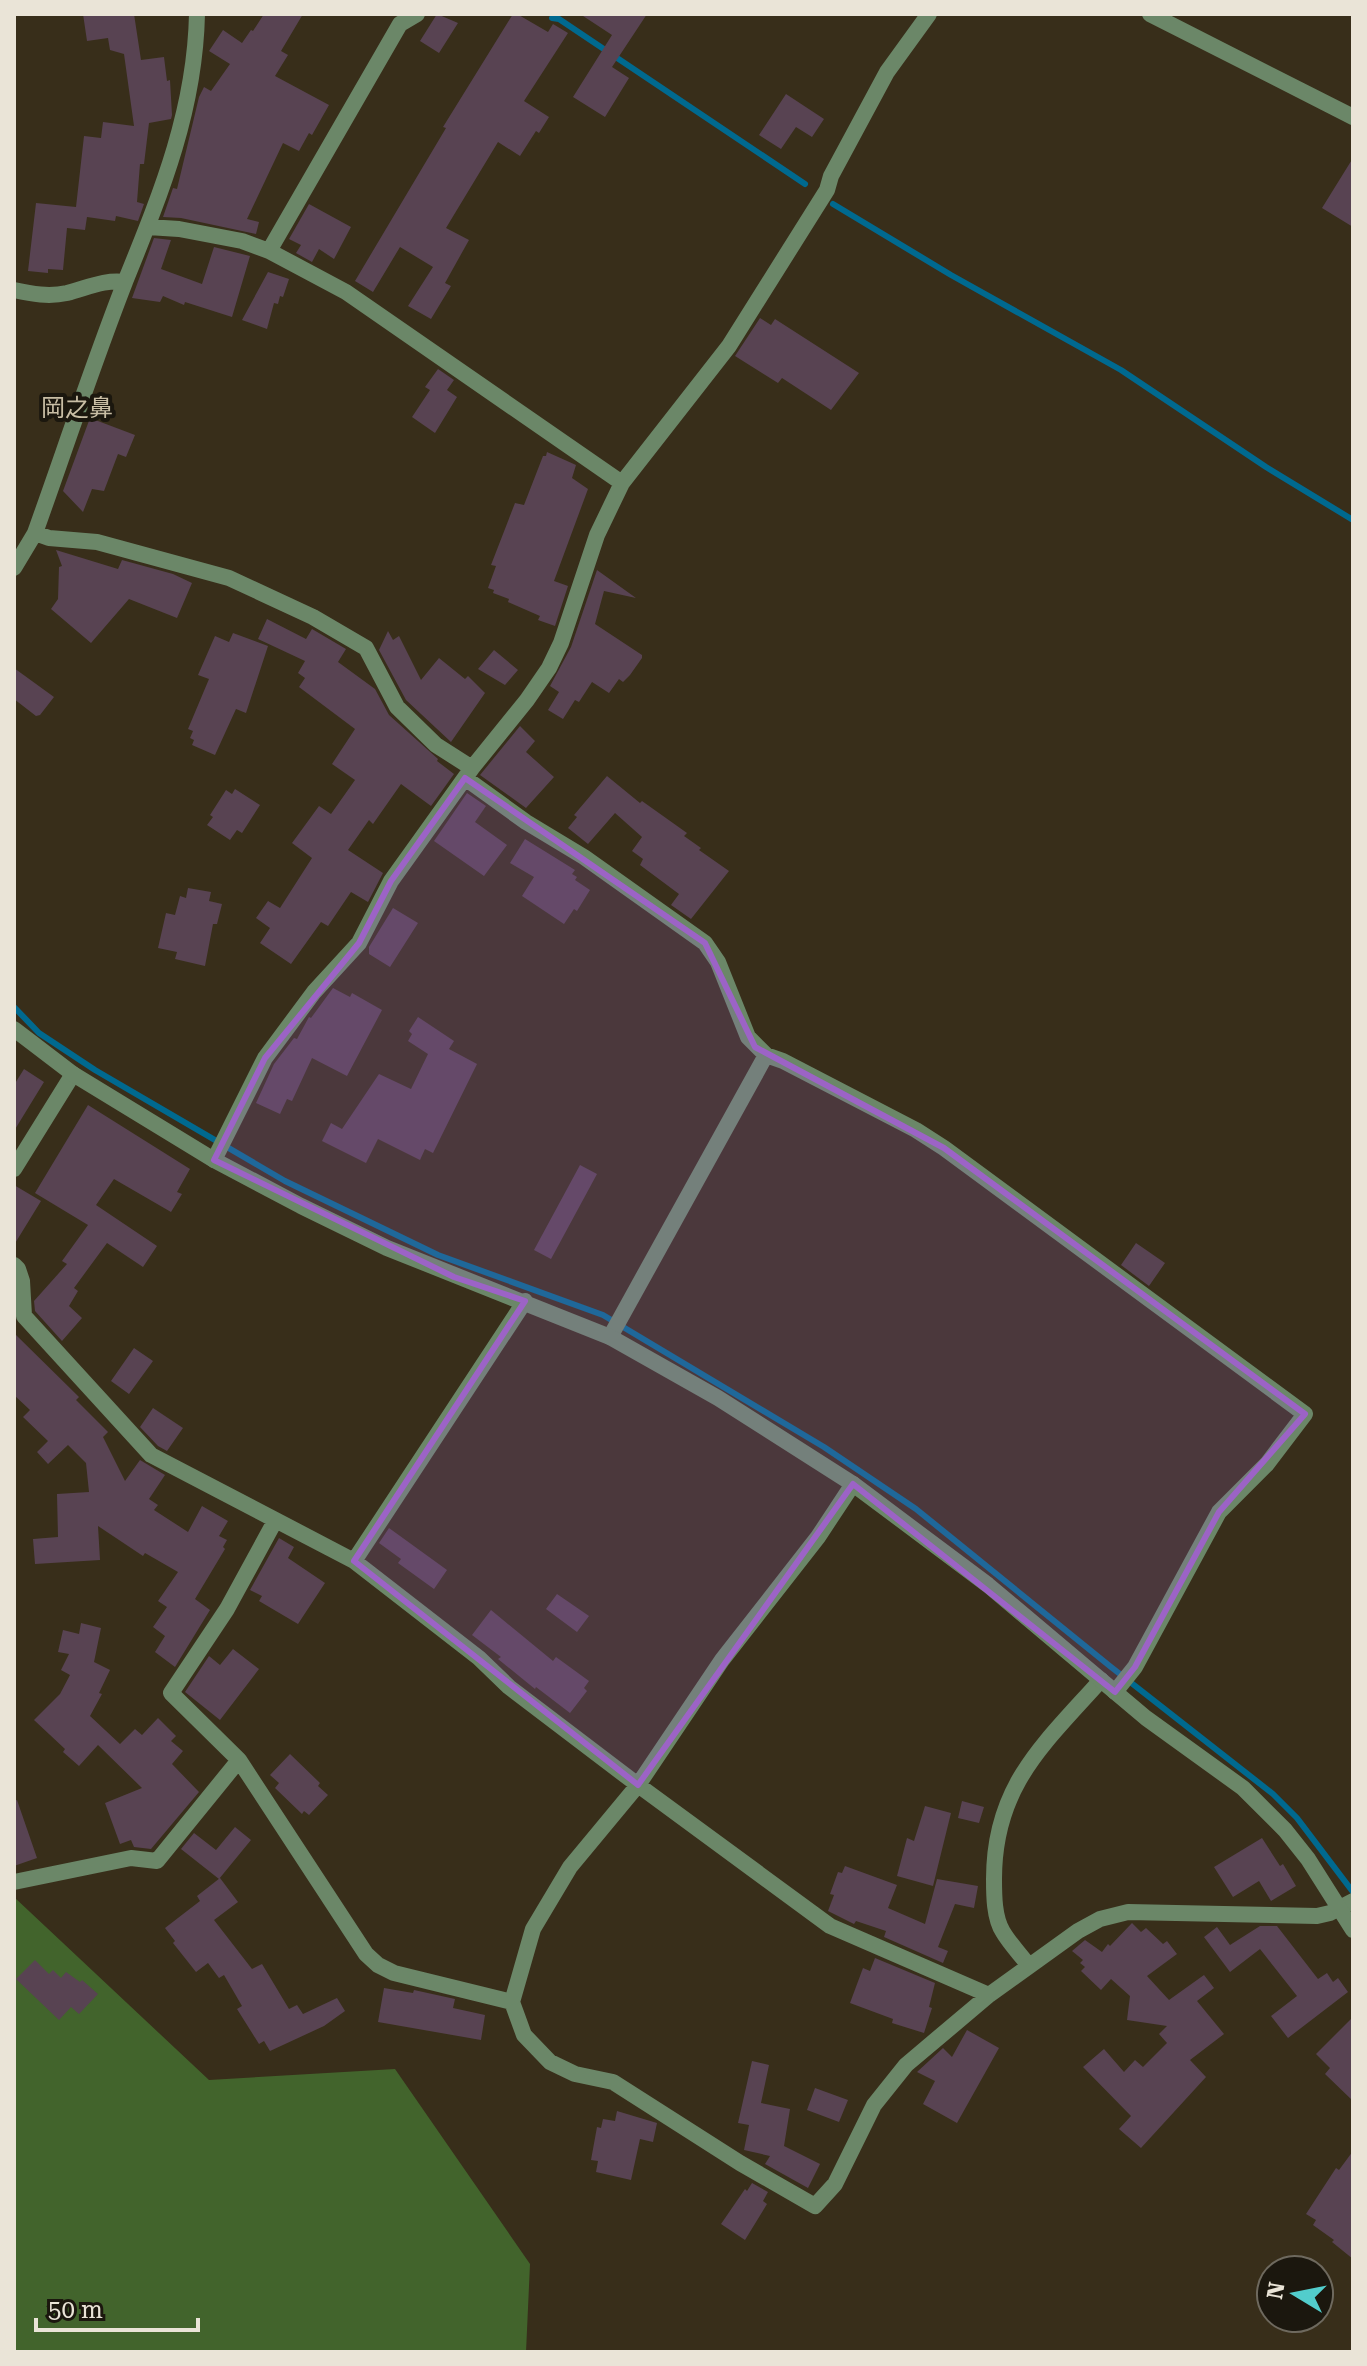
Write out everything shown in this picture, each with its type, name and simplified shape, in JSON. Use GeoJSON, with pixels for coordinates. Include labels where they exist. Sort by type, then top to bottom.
{"type":"FeatureCollection","features":[{"type":"Feature","properties":{"kind":"street"},"geometry":{"type":"LineString","coordinates":[[14,568],[35,533],[184,121],[196,50],[197,14]]}},
{"type":"Feature","properties":{"kind":"street"},"geometry":{"type":"LineString","coordinates":[[269,251],[400,24],[417,14]]}},
{"type":"Feature","properties":{"kind":"street"},"geometry":{"type":"LineString","coordinates":[[220,1150],[265,1058],[314,992],[359,943],[391,881],[468,773],[549,668],[561,643],[597,535],[622,483],[729,346],[827,190],[831,176],[887,72],[929,14]]}},
{"type":"Feature","properties":{"kind":"street"},"geometry":{"type":"LineString","coordinates":[[1150,14],[1353,117]]}},
{"type":"Feature","properties":{"kind":"street"},"geometry":{"type":"LineString","coordinates":[[148,227],[179,229],[242,241],[269,251],[346,292],[622,483]]}},
{"type":"Feature","properties":{"kind":"street"},"geometry":{"type":"LineString","coordinates":[[14,290],[48,295],[113,280],[125,282]]}},
{"type":"Feature","properties":{"kind":"street"},"geometry":{"type":"LineString","coordinates":[[35,533],[49,538],[97,542],[229,578],[313,617],[366,648],[397,707],[468,773],[526,822],[584,857],[705,943],[718,962],[724,984],[748,1037],[766,1055],[916,1130],[944,1148],[1305,1414],[1267,1464],[1219,1512],[1122,1683]]}},
{"type":"Feature","properties":{"kind":"street"},"geometry":{"type":"LineString","coordinates":[[14,1029],[73,1074],[220,1150],[387,1248],[454,1277],[615,1328],[853,1484],[988,1585],[1101,1680],[1122,1683],[1243,1788],[1349,1904],[1353,1930]]}},
{"type":"Feature","properties":{"kind":"street"},"geometry":{"type":"LineString","coordinates":[[615,1328],[766,1055]]}},
{"type":"Feature","properties":{"kind":"street"},"geometry":{"type":"LineString","coordinates":[[14,1169],[73,1074]]}},
{"type":"Feature","properties":{"kind":"street"},"geometry":{"type":"LineString","coordinates":[[14,1265],[22,1281],[24,1316],[151,1455],[354,1561],[479,1658],[509,1687],[830,1926],[989,1995]]}},
{"type":"Feature","properties":{"kind":"street"},"geometry":{"type":"LineString","coordinates":[[354,1561],[525,1301]]}},
{"type":"Feature","properties":{"kind":"street"},"geometry":{"type":"LineString","coordinates":[[853,1484],[818,1537],[722,1660],[638,1785],[570,1867],[533,1929],[512,2002],[524,2035],[550,2062],[575,2074],[613,2082],[740,2163],[815,2206],[835,2184],[874,2105],[906,2065],[989,1995],[1078,1931],[1100,1919],[1128,1912],[1317,1916],[1349,1904]]}},
{"type":"Feature","properties":{"kind":"street"},"geometry":{"type":"LineString","coordinates":[[275,1521],[227,1609],[171,1693],[239,1760],[366,1954],[378,1965],[394,1973],[512,2002]]}},
{"type":"Feature","properties":{"kind":"street"},"geometry":{"type":"LineString","coordinates":[[1029,1966],[1001,1930],[994,1898],[994,1857],[999,1824],[1010,1792],[1030,1759],[1101,1680]]}},
{"type":"Feature","properties":{"kind":"street"},"geometry":{"type":"LineString","coordinates":[[14,1882],[131,1858],[157,1861],[239,1760]]}},
{"type":"Feature","properties":{"kind":"highlighted area"},"geometry":{"type":"Polygon","coordinates":[[[465,778],[705,943],[755,1047],[944,1148],[1305,1414],[1219,1512],[1135,1667],[1115,1692],[853,1484],[638,1785],[354,1561],[525,1301],[454,1277],[214,1160],[265,1058],[359,943],[391,881],[465,778]]]}},
{"type":"Feature","properties":{"kind":"green space"},"geometry":{"type":"Polygon","coordinates":[[[14,1897],[209,2080],[395,2069],[530,2264],[526,2352],[14,2352],[14,1897]]]}},
{"type":"Feature","properties":{"kind":"building"},"geometry":{"type":"Polygon","coordinates":[[[83,14],[134,14],[141,60],[164,57],[167,81],[170,80],[172,115],[171,119],[149,123],[144,164],[140,164],[137,202],[144,204],[138,221],[116,216],[115,221],[87,217],[85,230],[67,228],[63,270],[48,269],[48,273],[28,271],[36,203],[76,207],[84,136],[101,138],[103,122],[134,126],[124,54],[110,50],[108,38],[87,41],[83,14]]]}},
{"type":"Feature","properties":{"kind":"building"},"geometry":{"type":"Polygon","coordinates":[[[264,14],[303,14],[281,51],[288,55],[275,76],[329,105],[299,151],[283,143],[247,219],[259,222],[256,234],[163,217],[173,188],[177,189],[199,97],[204,87],[211,91],[230,64],[209,51],[223,30],[242,43],[264,14]]]}},
{"type":"Feature","properties":{"kind":"building"},"geometry":{"type":"Polygon","coordinates":[[[437,14],[458,23],[439,53],[420,41],[437,14]]]}},
{"type":"Feature","properties":{"kind":"building"},"geometry":{"type":"Polygon","coordinates":[[[513,14],[548,32],[553,24],[568,33],[524,101],[549,117],[520,156],[498,142],[446,228],[469,240],[445,283],[451,286],[431,319],[408,306],[433,267],[400,247],[373,292],[355,281],[446,128],[443,127],[513,14]]]}},
{"type":"Feature","properties":{"kind":"building"},"geometry":{"type":"Polygon","coordinates":[[[580,14],[647,14],[612,67],[629,78],[605,117],[573,97],[612,35],[580,14]]]}},
{"type":"Feature","properties":{"kind":"building"},"geometry":{"type":"Polygon","coordinates":[[[786,94],[824,119],[812,137],[796,127],[781,149],[759,135],[786,94]]]}},
{"type":"Feature","properties":{"kind":"building"},"geometry":{"type":"Polygon","coordinates":[[[1353,158],[1353,227],[1322,208],[1353,158]]]}},
{"type":"Feature","properties":{"kind":"building"},"geometry":{"type":"Polygon","coordinates":[[[309,204],[351,227],[334,259],[319,249],[312,262],[296,253],[301,245],[289,239],[309,204]]]}},
{"type":"Feature","properties":{"kind":"building"},"geometry":{"type":"Polygon","coordinates":[[[154,238],[171,240],[161,269],[202,284],[214,247],[250,256],[232,317],[185,302],[184,305],[163,296],[160,302],[132,298],[154,238]]]}},
{"type":"Feature","properties":{"kind":"building"},"geometry":{"type":"Polygon","coordinates":[[[268,272],[289,279],[283,297],[280,296],[278,304],[274,303],[267,329],[242,320],[268,272]]]}},
{"type":"Feature","properties":{"kind":"building"},"geometry":{"type":"Polygon","coordinates":[[[760,318],[771,325],[775,319],[859,373],[831,410],[782,378],[778,383],[735,356],[760,318]]]}},
{"type":"Feature","properties":{"kind":"building"},"geometry":{"type":"Polygon","coordinates":[[[438,369],[454,380],[447,390],[457,397],[435,433],[412,417],[430,390],[425,387],[438,369]]]}},
{"type":"Feature","properties":{"kind":"building"},"geometry":{"type":"Polygon","coordinates":[[[90,418],[135,435],[126,457],[118,454],[104,491],[92,489],[83,512],[63,491],[90,418]]]}},
{"type":"Feature","properties":{"kind":"building"},"geometry":{"type":"Polygon","coordinates":[[[547,452],[576,465],[572,478],[588,489],[554,581],[568,586],[555,626],[538,620],[540,616],[508,602],[509,599],[488,588],[496,566],[491,565],[515,503],[524,505],[547,452]]]}},
{"type":"Feature","properties":{"kind":"building"},"geometry":{"type":"Polygon","coordinates":[[[56,550],[118,569],[122,560],[173,574],[192,583],[177,618],[129,599],[91,643],[51,609],[58,599],[59,567],[62,566],[56,550]]]}},
{"type":"Feature","properties":{"kind":"building"},"geometry":{"type":"Polygon","coordinates":[[[597,570],[636,598],[604,591],[595,624],[642,655],[642,658],[630,675],[623,682],[619,679],[609,693],[592,682],[563,719],[548,710],[559,692],[550,686],[571,647],[597,570]]]}},
{"type":"Feature","properties":{"kind":"building"},"geometry":{"type":"Polygon","coordinates":[[[267,619],[306,639],[312,629],[346,649],[338,662],[375,689],[389,715],[454,774],[431,806],[401,784],[373,824],[369,820],[348,850],[383,873],[368,902],[351,892],[328,926],[321,922],[291,964],[260,943],[270,928],[256,918],[268,901],[280,908],[312,858],[292,843],[319,806],[331,814],[355,780],[332,764],[355,729],[299,687],[305,678],[298,673],[305,661],[258,639],[267,619]]]}},
{"type":"Feature","properties":{"kind":"building"},"geometry":{"type":"Polygon","coordinates":[[[388,631],[393,640],[399,636],[421,680],[439,658],[465,679],[468,676],[485,693],[451,742],[406,700],[379,650],[388,631]]]}},
{"type":"Feature","properties":{"kind":"building"},"geometry":{"type":"Polygon","coordinates":[[[233,633],[268,646],[246,713],[236,709],[215,755],[192,745],[194,740],[190,738],[193,731],[188,729],[209,679],[198,675],[215,636],[229,642],[233,633]]]}},
{"type":"Feature","properties":{"kind":"building"},"geometry":{"type":"Polygon","coordinates":[[[494,650],[518,670],[505,685],[478,669],[494,650]]]}},
{"type":"Feature","properties":{"kind":"building"},"geometry":{"type":"Polygon","coordinates":[[[14,668],[54,697],[40,715],[36,716],[14,699],[14,668]]]}},
{"type":"Feature","properties":{"kind":"building"},"geometry":{"type":"Polygon","coordinates":[[[520,726],[535,741],[526,752],[554,777],[526,808],[480,775],[520,726]]]}},
{"type":"Feature","properties":{"kind":"building"},"geometry":{"type":"Polygon","coordinates":[[[607,776],[640,803],[642,801],[687,833],[684,836],[701,848],[699,850],[729,871],[691,919],[671,905],[679,894],[640,865],[643,859],[632,851],[642,837],[615,813],[588,844],[568,828],[577,817],[574,815],[607,776]]]}},
{"type":"Feature","properties":{"kind":"building"},"geometry":{"type":"Polygon","coordinates":[[[235,789],[260,805],[242,833],[237,830],[230,840],[207,825],[226,790],[232,794],[235,789]]]}},
{"type":"Feature","properties":{"kind":"building"},"geometry":{"type":"Polygon","coordinates":[[[467,793],[486,806],[475,822],[507,845],[484,876],[434,841],[467,793]]]}},
{"type":"Feature","properties":{"kind":"building"},"geometry":{"type":"Polygon","coordinates":[[[525,839],[575,870],[572,874],[577,877],[575,880],[590,890],[577,911],[574,909],[564,924],[522,896],[534,877],[510,863],[525,839]]]}},
{"type":"Feature","properties":{"kind":"building"},"geometry":{"type":"Polygon","coordinates":[[[188,888],[211,892],[209,901],[222,904],[217,924],[213,924],[205,966],[175,959],[177,952],[158,948],[166,913],[175,915],[180,896],[186,898],[188,888]]]}},
{"type":"Feature","properties":{"kind":"building"},"geometry":{"type":"Polygon","coordinates":[[[393,908],[418,923],[390,967],[369,954],[369,947],[393,908]]]}},
{"type":"Feature","properties":{"kind":"building"},"geometry":{"type":"Polygon","coordinates":[[[333,988],[350,997],[352,993],[382,1010],[347,1076],[312,1058],[292,1101],[287,1099],[280,1114],[256,1103],[274,1064],[294,1038],[297,1039],[309,1017],[333,988]]]}},
{"type":"Feature","properties":{"kind":"building"},"geometry":{"type":"Polygon","coordinates":[[[418,1017],[454,1041],[449,1049],[477,1064],[433,1153],[425,1149],[420,1160],[378,1139],[366,1163],[322,1141],[331,1123],[342,1129],[379,1074],[411,1089],[428,1054],[408,1041],[412,1034],[409,1031],[418,1017]]]}},
{"type":"Feature","properties":{"kind":"building"},"geometry":{"type":"Polygon","coordinates":[[[24,1069],[44,1082],[14,1131],[14,1085],[24,1069]]]}},
{"type":"Feature","properties":{"kind":"building"},"geometry":{"type":"Polygon","coordinates":[[[88,1105],[190,1169],[177,1192],[182,1194],[171,1212],[114,1179],[96,1205],[157,1246],[143,1267],[107,1243],[74,1288],[78,1291],[69,1306],[82,1318],[62,1341],[35,1311],[34,1301],[67,1264],[62,1261],[88,1225],[35,1193],[88,1105]]]}},
{"type":"Feature","properties":{"kind":"building"},"geometry":{"type":"Polygon","coordinates":[[[580,1165],[597,1174],[551,1259],[534,1250],[580,1165]]]}},
{"type":"Feature","properties":{"kind":"building"},"geometry":{"type":"Polygon","coordinates":[[[14,1185],[41,1201],[14,1245],[14,1185]]]}},
{"type":"Feature","properties":{"kind":"building"},"geometry":{"type":"Polygon","coordinates":[[[1136,1243],[1165,1263],[1149,1286],[1121,1265],[1136,1243]]]}},
{"type":"Feature","properties":{"kind":"building"},"geometry":{"type":"Polygon","coordinates":[[[14,1333],[79,1397],[76,1400],[108,1432],[103,1437],[125,1481],[140,1460],[165,1475],[149,1499],[158,1505],[154,1510],[188,1532],[202,1506],[228,1521],[219,1536],[227,1540],[225,1549],[195,1599],[210,1610],[175,1667],[155,1652],[165,1636],[153,1627],[167,1607],[158,1601],[178,1572],[145,1553],[143,1556],[98,1526],[100,1560],[35,1564],[33,1539],[58,1537],[57,1494],[89,1492],[86,1463],[68,1445],[48,1464],[37,1452],[48,1441],[23,1417],[30,1410],[14,1395],[14,1333]]]}},
{"type":"Feature","properties":{"kind":"building"},"geometry":{"type":"Polygon","coordinates":[[[134,1348],[153,1361],[129,1394],[111,1381],[134,1348]]]}},
{"type":"Feature","properties":{"kind":"building"},"geometry":{"type":"Polygon","coordinates":[[[153,1408],[183,1428],[167,1451],[140,1427],[153,1408]]]}},
{"type":"Feature","properties":{"kind":"building"},"geometry":{"type":"Polygon","coordinates":[[[389,1528],[447,1570],[434,1589],[398,1563],[401,1559],[379,1543],[389,1528]]]}},
{"type":"Feature","properties":{"kind":"building"},"geometry":{"type":"Polygon","coordinates":[[[279,1538],[294,1547],[288,1558],[325,1583],[298,1624],[259,1601],[262,1596],[250,1590],[279,1538]]]}},
{"type":"Feature","properties":{"kind":"building"},"geometry":{"type":"Polygon","coordinates":[[[557,1594],[589,1616],[577,1632],[546,1609],[557,1594]]]}},
{"type":"Feature","properties":{"kind":"building"},"geometry":{"type":"Polygon","coordinates":[[[491,1610],[553,1661],[556,1657],[589,1681],[584,1688],[587,1691],[570,1713],[535,1689],[472,1635],[491,1610]]]}},
{"type":"Feature","properties":{"kind":"building"},"geometry":{"type":"Polygon","coordinates":[[[81,1623],[101,1628],[94,1662],[110,1670],[90,1716],[120,1744],[135,1729],[142,1735],[158,1718],[176,1736],[171,1741],[183,1751],[172,1764],[199,1792],[151,1849],[134,1847],[131,1840],[120,1844],[105,1803],[142,1788],[98,1745],[79,1766],[34,1720],[60,1694],[70,1675],[61,1670],[69,1654],[58,1652],[63,1630],[79,1634],[81,1623]]]}},
{"type":"Feature","properties":{"kind":"building"},"geometry":{"type":"Polygon","coordinates":[[[233,1649],[259,1669],[220,1720],[185,1692],[209,1656],[220,1665],[233,1649]]]}},
{"type":"Feature","properties":{"kind":"building"},"geometry":{"type":"Polygon","coordinates":[[[290,1754],[328,1795],[309,1815],[304,1811],[302,1814],[275,1788],[279,1783],[270,1775],[290,1754]]]}},
{"type":"Feature","properties":{"kind":"building"},"geometry":{"type":"Polygon","coordinates":[[[17,1800],[37,1858],[14,1866],[14,1801],[17,1800]]]}},
{"type":"Feature","properties":{"kind":"building"},"geometry":{"type":"Polygon","coordinates":[[[962,1801],[984,1807],[979,1823],[958,1818],[962,1801]]]}},
{"type":"Feature","properties":{"kind":"building"},"geometry":{"type":"Polygon","coordinates":[[[925,1806],[951,1813],[933,1886],[897,1876],[907,1838],[914,1841],[925,1806]]]}},
{"type":"Feature","properties":{"kind":"building"},"geometry":{"type":"Polygon","coordinates":[[[235,1827],[251,1840],[219,1879],[181,1849],[194,1833],[216,1850],[235,1827]]]}},
{"type":"Feature","properties":{"kind":"building"},"geometry":{"type":"Polygon","coordinates":[[[1262,1838],[1296,1886],[1271,1901],[1259,1881],[1233,1897],[1214,1867],[1262,1838]]]}},
{"type":"Feature","properties":{"kind":"building"},"geometry":{"type":"Polygon","coordinates":[[[845,1866],[897,1885],[888,1908],[925,1924],[937,1879],[978,1886],[974,1908],[955,1904],[938,1947],[948,1951],[943,1963],[884,1937],[886,1931],[856,1921],[854,1924],[828,1911],[838,1872],[842,1873],[845,1866]]]}},
{"type":"Feature","properties":{"kind":"building"},"geometry":{"type":"Polygon","coordinates":[[[220,1878],[238,1902],[214,1920],[252,1969],[262,1964],[289,2009],[297,2005],[303,2014],[337,1998],[345,2011],[324,2026],[270,2051],[264,2041],[259,2044],[237,2009],[242,2006],[224,1975],[219,1978],[208,1963],[196,1972],[165,1928],[200,1901],[197,1896],[220,1878]]]}},
{"type":"Feature","properties":{"kind":"building"},"geometry":{"type":"Polygon","coordinates":[[[1132,1923],[1141,1932],[1146,1928],[1163,1944],[1167,1941],[1177,1954],[1147,1976],[1169,2000],[1204,1975],[1214,1988],[1197,2001],[1224,2034],[1190,2060],[1206,2077],[1141,2148],[1119,2129],[1131,2116],[1083,2067],[1104,2049],[1124,2072],[1135,2060],[1143,2067],[1167,2043],[1159,2034],[1167,2026],[1127,2020],[1130,1996],[1111,1979],[1101,1990],[1081,1971],[1085,1967],[1080,1963],[1083,1960],[1072,1951],[1085,1940],[1102,1952],[1132,1923]]]}},
{"type":"Feature","properties":{"kind":"building"},"geometry":{"type":"Polygon","coordinates":[[[1260,1926],[1277,1926],[1318,1979],[1327,1973],[1333,1982],[1338,1978],[1348,1992],[1288,2038],[1271,2016],[1297,1996],[1260,1949],[1230,1972],[1204,1937],[1217,1927],[1230,1945],[1260,1926]]]}},
{"type":"Feature","properties":{"kind":"building"},"geometry":{"type":"Polygon","coordinates":[[[875,1958],[935,1983],[929,2007],[932,2008],[924,2033],[892,2023],[893,2019],[850,2003],[863,1968],[870,1971],[875,1958]]]}},
{"type":"Feature","properties":{"kind":"building"},"geometry":{"type":"Polygon","coordinates":[[[35,1960],[49,1974],[53,1970],[61,1978],[66,1972],[80,1982],[82,1980],[98,1994],[79,2014],[71,2007],[59,2020],[16,1979],[35,1960]]]}},
{"type":"Feature","properties":{"kind":"building"},"geometry":{"type":"Polygon","coordinates":[[[384,1988],[413,1993],[414,1990],[455,1999],[453,2008],[485,2015],[481,2040],[378,2022],[384,1988]]]}},
{"type":"Feature","properties":{"kind":"building"},"geometry":{"type":"Polygon","coordinates":[[[1353,2017],[1353,2101],[1325,2074],[1330,2068],[1316,2054],[1353,2017]]]}},
{"type":"Feature","properties":{"kind":"building"},"geometry":{"type":"Polygon","coordinates":[[[967,2030],[999,2048],[957,2123],[923,2104],[935,2081],[917,2072],[943,2048],[952,2057],[967,2030]]]}},
{"type":"Feature","properties":{"kind":"building"},"geometry":{"type":"Polygon","coordinates":[[[752,2061],[769,2065],[761,2103],[790,2109],[784,2146],[820,2164],[808,2188],[765,2164],[770,2156],[744,2150],[749,2125],[738,2123],[752,2061]]]}},
{"type":"Feature","properties":{"kind":"building"},"geometry":{"type":"Polygon","coordinates":[[[815,2088],[848,2100],[839,2122],[807,2110],[815,2088]]]}},
{"type":"Feature","properties":{"kind":"building"},"geometry":{"type":"Polygon","coordinates":[[[617,2111],[657,2123],[653,2142],[640,2139],[631,2180],[596,2172],[598,2161],[591,2160],[597,2127],[601,2128],[603,2119],[615,2121],[617,2111]]]}},
{"type":"Feature","properties":{"kind":"building"},"geometry":{"type":"Polygon","coordinates":[[[1353,2151],[1353,2259],[1313,2225],[1316,2220],[1306,2214],[1336,2168],[1339,2170],[1353,2151]]]}},
{"type":"Feature","properties":{"kind":"building"},"geometry":{"type":"Polygon","coordinates":[[[752,2183],[768,2192],[763,2201],[767,2204],[745,2240],[721,2224],[752,2183]]]}},
{"type":"Feature","properties":{"kind":"waterway"},"geometry":{"type":"LineString","coordinates":[[552,18],[559,19],[805,184]]}},
{"type":"Feature","properties":{"kind":"waterway"},"geometry":{"type":"LineString","coordinates":[[833,204],[951,275],[1121,370],[1266,467],[1353,520]]}},
{"type":"Feature","properties":{"kind":"waterway"},"geometry":{"type":"LineString","coordinates":[[14,1007],[39,1033],[95,1070],[285,1181],[438,1255],[603,1315],[824,1447],[916,1509],[1273,1794],[1297,1818],[1353,1892]]}},
{"type":"Feature","properties":{"kind":"district","name":"岡之鼻"},"geometry":{"type":"Point","coordinates":[77,408]}}]}
